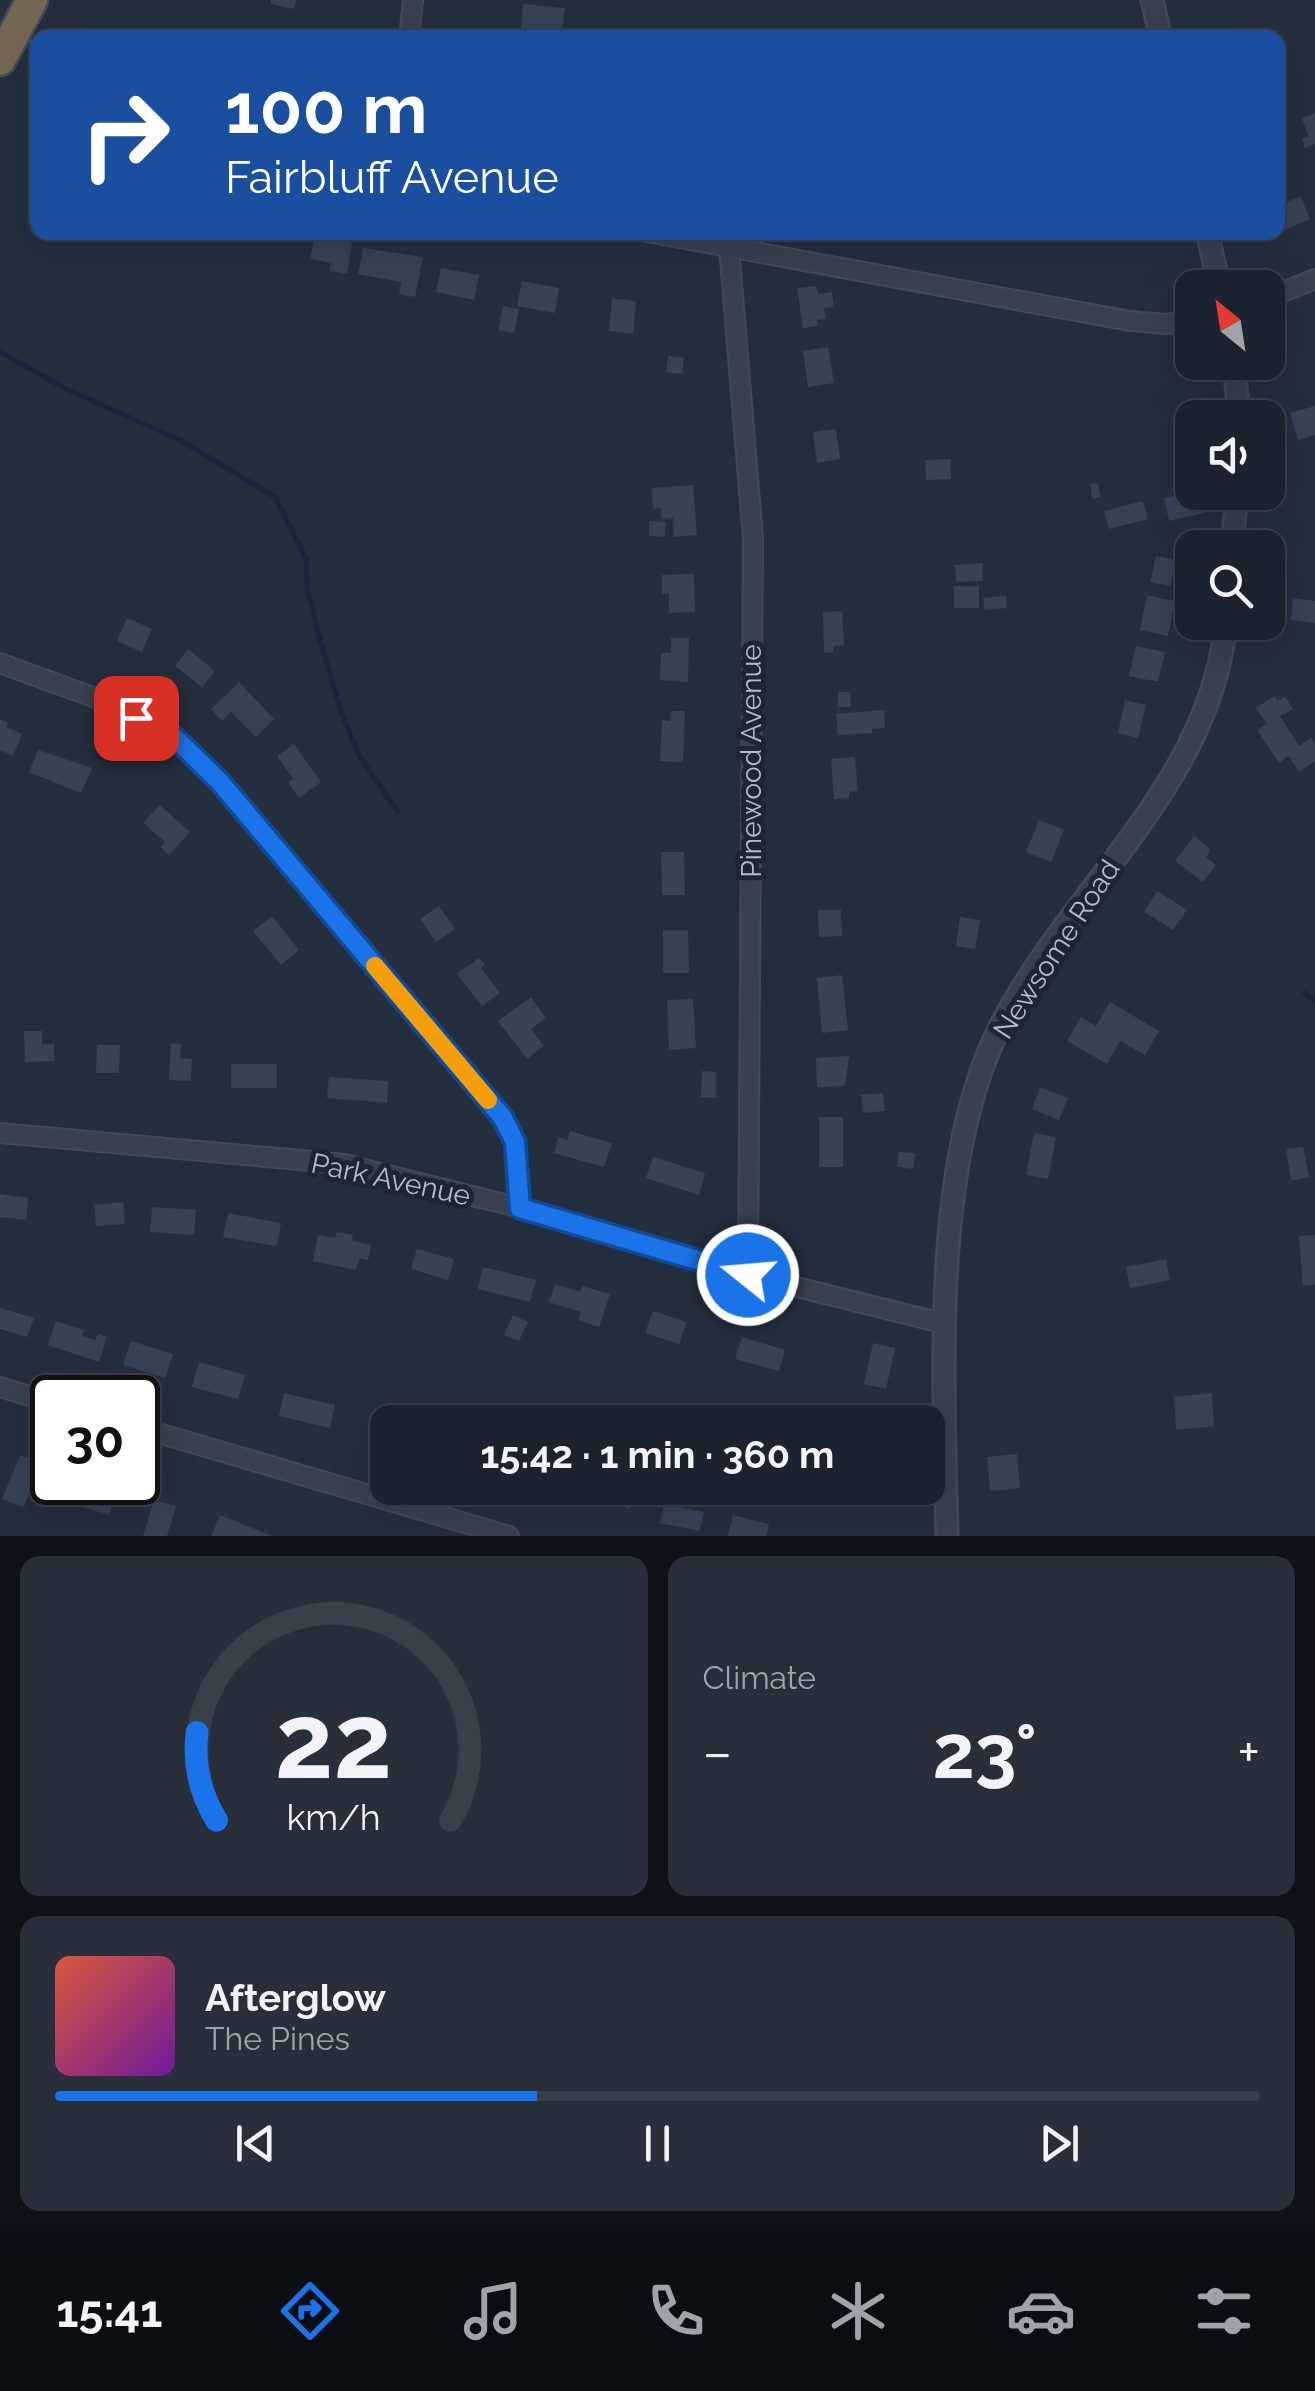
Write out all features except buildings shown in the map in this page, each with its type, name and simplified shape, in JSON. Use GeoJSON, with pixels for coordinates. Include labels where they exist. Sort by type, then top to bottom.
{"type":"FeatureCollection","features":[{"type":"Feature","properties":{"kind":"highway"},"geometry":{"type":"LineString","coordinates":[[0,60],[32,0]]}},
{"type":"Feature","properties":{"kind":"street"},"geometry":{"type":"LineString","coordinates":[[411,30],[413,0]]}},
{"type":"Feature","properties":{"kind":"street"},"geometry":{"type":"LineString","coordinates":[[1152,0],[1159,30]]}},
{"type":"Feature","properties":{"kind":"street"},"geometry":{"type":"LineString","coordinates":[[691,240],[1130,321],[1175,323]]}},
{"type":"Feature","properties":{"kind":"street"},"geometry":{"type":"LineString","coordinates":[[1209,240],[1216,270]]}},
{"type":"Feature","properties":{"kind":"street","name":"Pinewood Avenue"},"geometry":{"type":"LineString","coordinates":[[729,247],[753,538],[748,1275]]}},
{"type":"Feature","properties":{"kind":"street"},"geometry":{"type":"LineString","coordinates":[[1285,291],[1315,280]]}},
{"type":"Feature","properties":{"kind":"street","name":"Newsome Road"},"geometry":{"type":"LineString","coordinates":[[947,1536],[946,1324],[955,1191],[963,1132],[982,1067],[1014,1001],[1134,832],[1186,750],[1210,697],[1222,640]]}},
{"type":"Feature","properties":{"kind":"street"},"geometry":{"type":"LineString","coordinates":[[0,663],[101,700],[172,735],[220,782],[503,1118],[515,1142],[520,1208]]}},
{"type":"Feature","properties":{"kind":"street","name":"Park Avenue"},"geometry":{"type":"LineString","coordinates":[[0,1132],[344,1164],[520,1208],[748,1275],[946,1324]]}},
{"type":"Feature","properties":{"kind":"street"},"geometry":{"type":"LineString","coordinates":[[0,1387],[30,1396]]}},
{"type":"Feature","properties":{"kind":"street"},"geometry":{"type":"LineString","coordinates":[[160,1434],[509,1536]]}},
{"type":"Feature","properties":{"kind":"waterway"},"geometry":{"type":"LineString","coordinates":[[0,352],[66,389],[180,440],[275,497],[306,558],[308,597],[342,715],[360,757],[398,812]]}},
{"type":"Feature","properties":{"kind":"waterway"},"geometry":{"type":"LineString","coordinates":[[1305,993],[1315,1001]]}},
{"type":"Feature","properties":{"kind":"slow traffic"},"geometry":{"type":"LineString","coordinates":[[375,966],[488,1100]]}},
{"type":"Feature","properties":{"kind":"route"},"geometry":{"type":"LineString","coordinates":[[136,718],[172,735],[220,782],[503,1118],[515,1142],[520,1208],[748,1275]]}}]}
